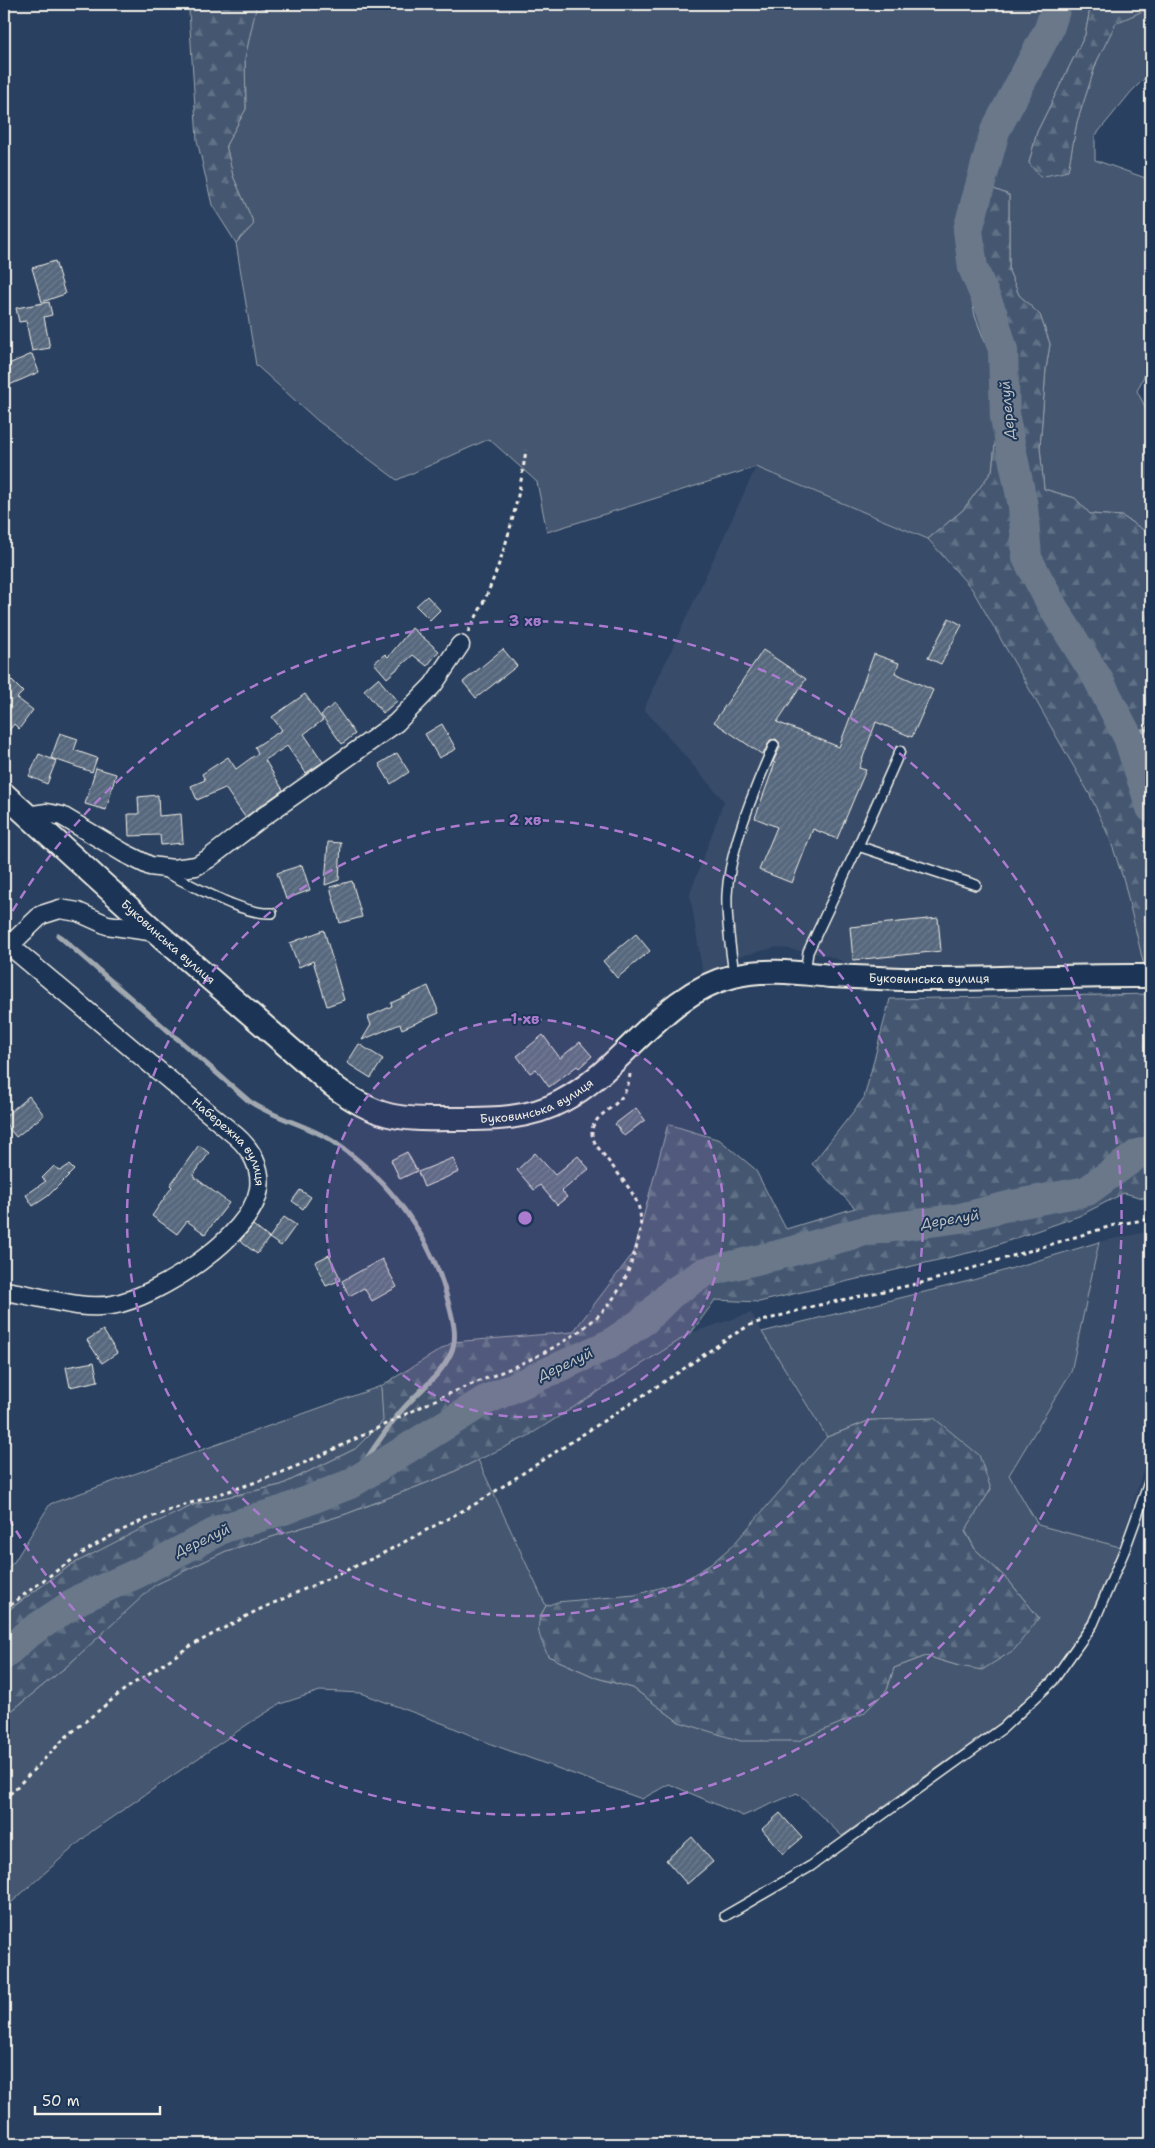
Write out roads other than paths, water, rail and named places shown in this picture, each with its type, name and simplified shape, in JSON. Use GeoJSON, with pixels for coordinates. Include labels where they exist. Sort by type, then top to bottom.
{"type":"FeatureCollection","features":[{"type":"Feature","properties":{"kind":"street"},"geometry":{"type":"LineString","coordinates":[[26,816],[47,813],[62,816],[117,849],[150,866],[182,868],[196,866],[396,723],[433,685],[460,645]]}},
{"type":"Feature","properties":{"kind":"street","name":"Буковинська вулиця"},"geometry":{"type":"LineString","coordinates":[[6,797],[156,932],[332,1086],[363,1107],[389,1117],[427,1120],[491,1119],[536,1112],[561,1102],[577,1092],[677,1004],[711,985],[734,976],[772,972],[903,979],[1150,976]]}},
{"type":"Feature","properties":{"kind":"street"},"geometry":{"type":"LineString","coordinates":[[7,943],[41,915],[60,909],[78,912],[107,925],[156,932]]}},
{"type":"Feature","properties":{"kind":"street","name":"Набережна вулиця"},"geometry":{"type":"LineString","coordinates":[[4,1291],[89,1306],[112,1305],[137,1298],[194,1265],[224,1242],[240,1225],[252,1208],[258,1194],[259,1182],[253,1157],[236,1136],[7,943]]}},
{"type":"Feature","properties":{"kind":"lane"},"geometry":{"type":"LineString","coordinates":[[734,976],[727,906],[731,868],[745,817],[774,745]]}},
{"type":"Feature","properties":{"kind":"lane"},"geometry":{"type":"LineString","coordinates":[[805,974],[808,952],[900,751]]}},
{"type":"Feature","properties":{"kind":"lane"},"geometry":{"type":"LineString","coordinates":[[858,846],[976,885]]}},
{"type":"Feature","properties":{"kind":"lane"},"geometry":{"type":"LineString","coordinates":[[150,866],[244,908],[259,913],[272,912]]}},
{"type":"Feature","properties":{"kind":"lane"},"geometry":{"type":"LineString","coordinates":[[725,1916],[811,1866],[1003,1728],[1052,1682],[1093,1624],[1125,1549],[1151,1477]]}},
{"type":"Feature","properties":{"kind":"waterway","name":"Дерелуй"},"geometry":{"type":"LineString","coordinates":[[1057,4],[1049,29],[995,131],[968,230],[973,268],[993,315],[1003,350],[1005,418],[1023,506],[1027,558],[1054,609],[1098,679],[1128,737],[1151,808]]}},
{"type":"Feature","properties":{"kind":"waterway"},"geometry":{"type":"LineString","coordinates":[[1128,737],[1151,727]]}},
{"type":"Feature","properties":{"kind":"waterway"},"geometry":{"type":"LineString","coordinates":[[58,935],[249,1101],[269,1112],[324,1136],[354,1157],[391,1193],[420,1234],[442,1280],[454,1329],[453,1347],[440,1370],[403,1408],[350,1484]]}},
{"type":"Feature","properties":{"kind":"waterway","name":"Дерелуй"},"geometry":{"type":"LineString","coordinates":[[4,1655],[26,1635],[80,1599],[138,1573],[224,1528],[284,1510],[350,1484],[484,1401],[610,1344],[645,1320],[671,1294],[705,1272],[778,1255],[865,1231],[960,1218],[1012,1205],[1087,1191],[1138,1154],[1151,1150]]}}]}
